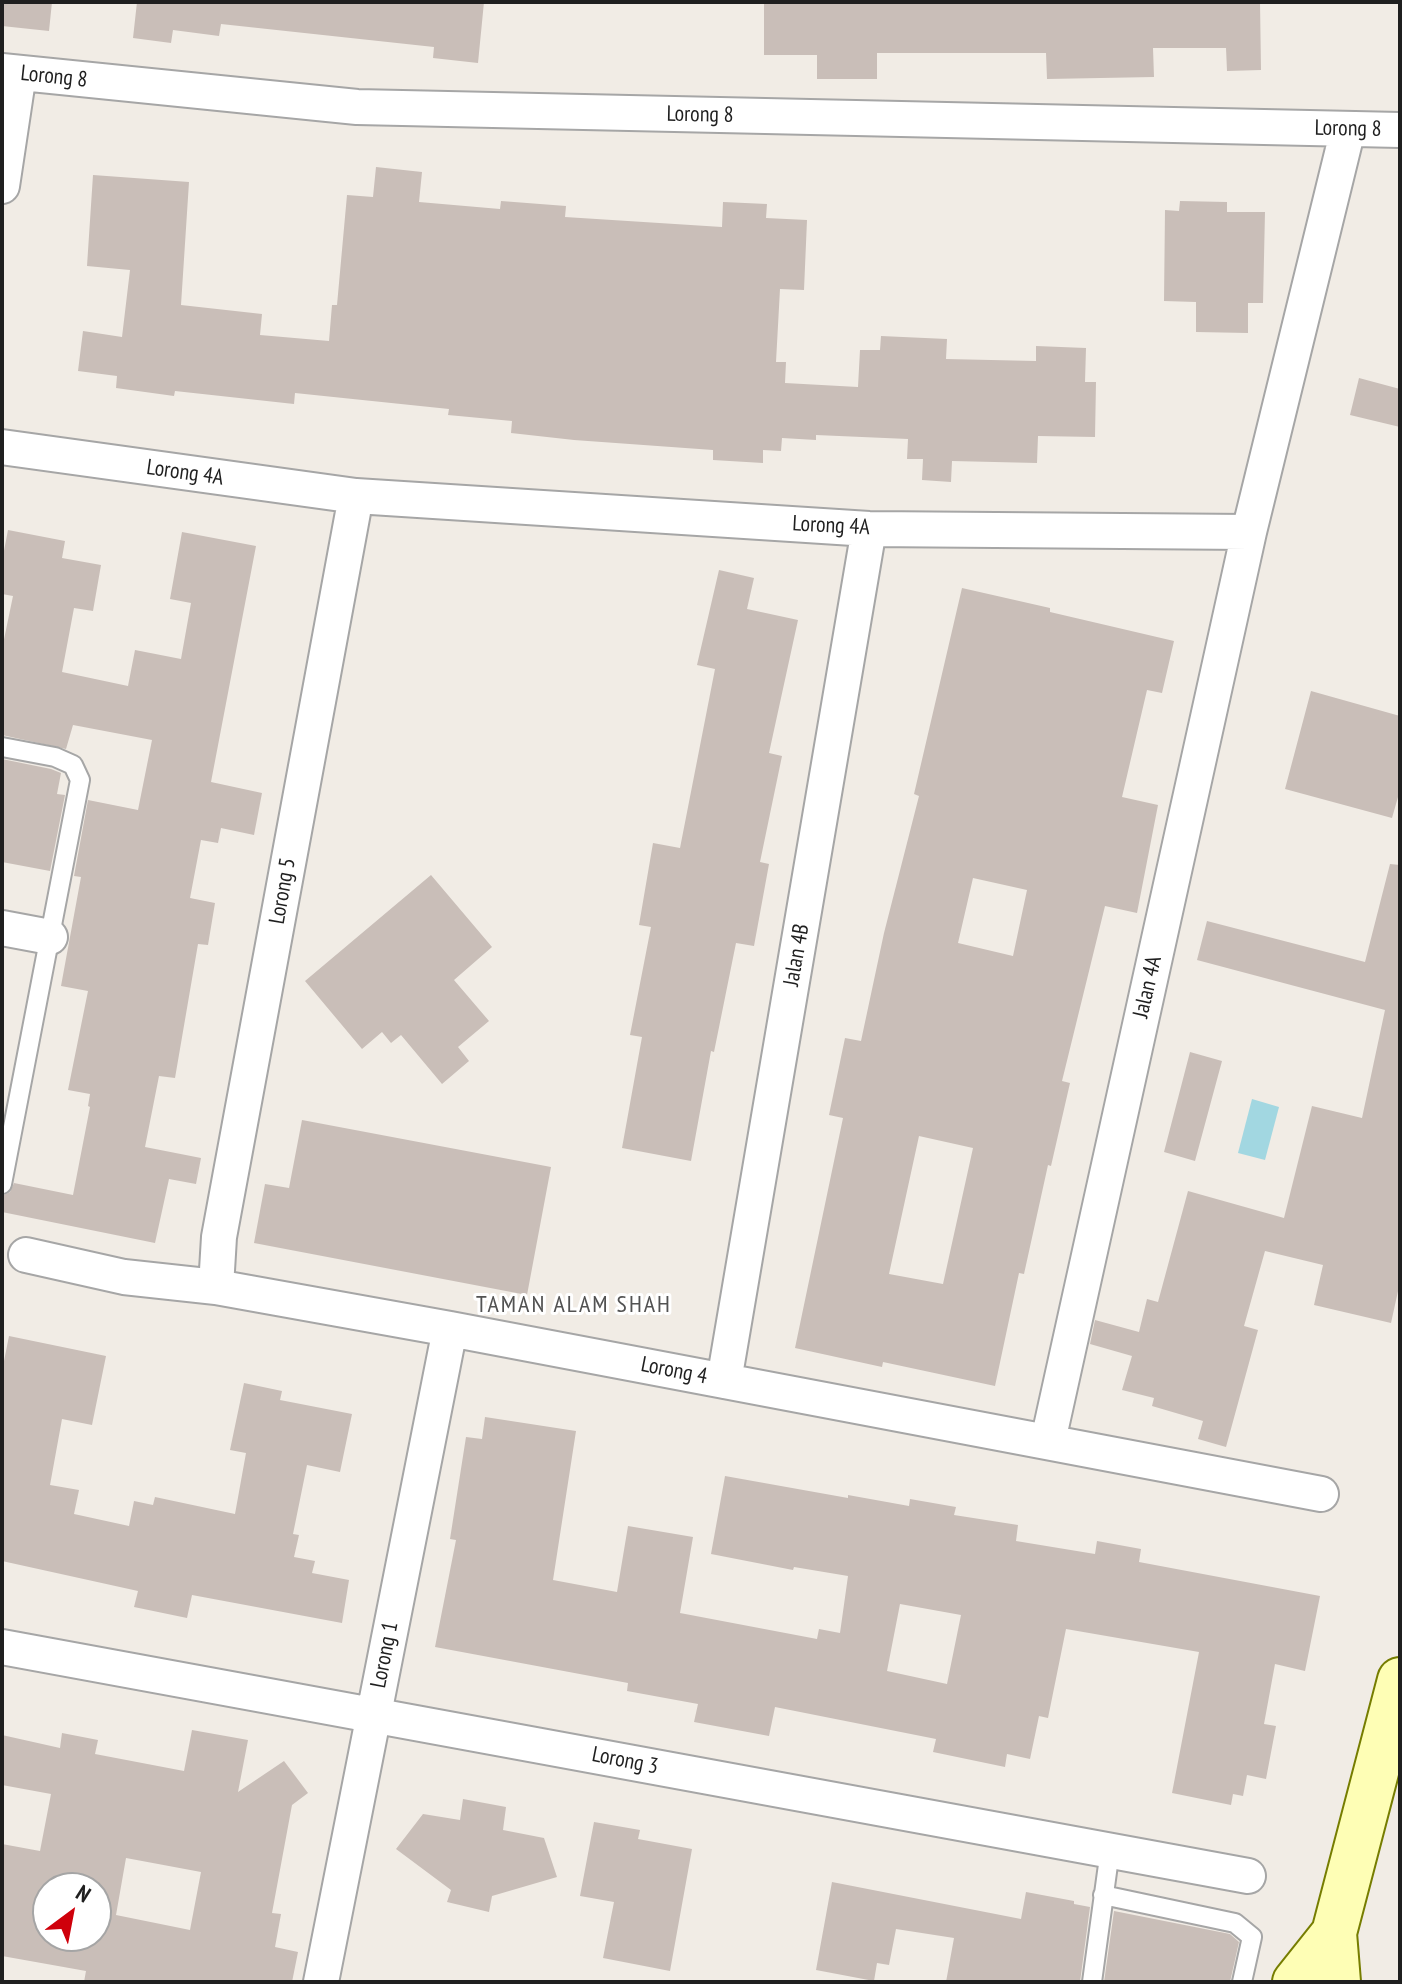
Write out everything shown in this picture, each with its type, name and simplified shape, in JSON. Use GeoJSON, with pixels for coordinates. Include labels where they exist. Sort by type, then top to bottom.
{"type":"FeatureCollection","features":[{"type":"Feature","properties":{"kind":"main road"},"geometry":{"type":"LineString","coordinates":[[1338,1982],[1334,1933],[1400,1680]]}},
{"type":"Feature","properties":{"kind":"main road"},"geometry":{"type":"LineString","coordinates":[[1295,1982],[1334,1933]]}},
{"type":"Feature","properties":{"kind":"street","name":"Lorong 8"},"geometry":{"type":"LineString","coordinates":[[11,72],[357,107],[1400,130]]}},
{"type":"Feature","properties":{"kind":"street"},"geometry":{"type":"LineString","coordinates":[[2,186],[11,72]]}},
{"type":"Feature","properties":{"kind":"street"},"geometry":{"type":"LineString","coordinates":[[1249,532],[1348,129]]}},
{"type":"Feature","properties":{"kind":"street","name":"Lorong 4A"},"geometry":{"type":"LineString","coordinates":[[2,447],[356,496],[869,529],[1249,532]]}},
{"type":"Feature","properties":{"kind":"street","name":"Lorong 5"},"geometry":{"type":"LineString","coordinates":[[216,1287],[219,1237],[356,496]]}},
{"type":"Feature","properties":{"kind":"street","name":"Jalan 4B"},"geometry":{"type":"LineString","coordinates":[[724,1381],[869,529]]}},
{"type":"Feature","properties":{"kind":"street","name":"Jalan 4A"},"geometry":{"type":"LineString","coordinates":[[1048,1441],[1249,532]]}},
{"type":"Feature","properties":{"kind":"street"},"geometry":{"type":"LineString","coordinates":[[2,928],[50,937]]}},
{"type":"Feature","properties":{"kind":"street","name":"Lorong 4"},"geometry":{"type":"LineString","coordinates":[[26,1255],[124,1277],[216,1287],[450,1329],[1321,1494]]}},
{"type":"Feature","properties":{"kind":"street","name":"Lorong 1"},"geometry":{"type":"LineString","coordinates":[[321,1982],[450,1329]]}},
{"type":"Feature","properties":{"kind":"street","name":"Lorong 3"},"geometry":{"type":"LineString","coordinates":[[2,1647],[1248,1876]]}},
{"type":"Feature","properties":{"kind":"lane"},"geometry":{"type":"LineString","coordinates":[[2,747],[55,757],[73,765],[80,780],[2,1184]]}},
{"type":"Feature","properties":{"kind":"lane"},"geometry":{"type":"LineString","coordinates":[[1092,1982],[1110,1850]]}},
{"type":"Feature","properties":{"kind":"lane"},"geometry":{"type":"LineString","coordinates":[[1103,1895],[1235,1923],[1252,1937],[1242,1982]]}},
{"type":"Feature","properties":{"kind":"water"},"geometry":{"type":"Polygon","coordinates":[[[1252,1099],[1279,1107],[1265,1160],[1238,1153],[1252,1099]]]}},
{"type":"Feature","properties":{"kind":"building"},"geometry":{"type":"Polygon","coordinates":[[[2,2],[52,2],[49,31],[2,26],[2,2]]]}},
{"type":"Feature","properties":{"kind":"building"},"geometry":{"type":"Polygon","coordinates":[[[137,2],[484,2],[478,63],[433,58],[434,47],[221,24],[219,36],[173,30],[171,43],[133,38],[137,2]]]}},
{"type":"Feature","properties":{"kind":"building"},"geometry":{"type":"Polygon","coordinates":[[[764,2],[1260,2],[1261,70],[1227,71],[1226,48],[1153,48],[1154,77],[1047,79],[1046,53],[877,53],[877,79],[817,79],[817,55],[764,55],[764,2]]]}},
{"type":"Feature","properties":{"kind":"building"},"geometry":{"type":"Polygon","coordinates":[[[376,167],[422,172],[419,202],[500,209],[501,201],[566,206],[565,217],[722,227],[723,202],[767,204],[766,218],[807,220],[804,290],[780,289],[776,362],[786,362],[785,383],[858,387],[860,350],[880,350],[881,336],[947,339],[946,359],[1036,361],[1036,346],[1086,348],[1085,382],[1096,382],[1095,437],[1038,436],[1037,463],[952,461],[951,482],[922,480],[923,459],[907,459],[908,439],[816,435],[816,440],[782,438],[781,451],[763,450],[763,463],[713,460],[713,450],[511,433],[512,421],[448,415],[449,409],[295,393],[294,404],[175,391],[174,396],[116,388],[117,376],[78,371],[83,331],[122,337],[130,270],[87,266],[93,175],[189,182],[181,305],[262,314],[260,335],[329,341],[332,305],[337,305],[347,195],[373,197],[376,167]]]}},
{"type":"Feature","properties":{"kind":"building"},"geometry":{"type":"Polygon","coordinates":[[[1180,201],[1227,202],[1227,212],[1265,212],[1263,303],[1248,303],[1248,333],[1196,332],[1196,302],[1164,301],[1165,210],[1179,211],[1180,201]]]}},
{"type":"Feature","properties":{"kind":"building"},"geometry":{"type":"Polygon","coordinates":[[[1359,378],[1400,389],[1400,427],[1350,415],[1359,378]]]}},
{"type":"Feature","properties":{"kind":"building"},"geometry":{"type":"Polygon","coordinates":[[[8,530],[65,541],[62,558],[101,565],[93,611],[74,608],[62,672],[128,686],[135,650],[181,659],[191,603],[170,599],[182,532],[256,546],[211,782],[262,793],[254,835],[221,828],[218,843],[201,840],[190,898],[215,903],[208,945],[198,944],[175,1078],[159,1076],[145,1147],[201,1158],[196,1184],[169,1179],[155,1243],[2,1212],[2,1196],[10,1192],[14,1183],[73,1195],[90,1107],[90,1094],[68,1090],[88,991],[61,986],[81,877],[74,876],[88,800],[138,810],[152,740],[73,725],[66,749],[2,735],[2,649],[13,596],[2,594],[2,561],[8,530]]]}},
{"type":"Feature","properties":{"kind":"building"},"geometry":{"type":"Polygon","coordinates":[[[719,570],[754,578],[747,609],[798,620],[769,753],[782,756],[760,862],[769,864],[754,946],[736,943],[714,1052],[711,1051],[691,1161],[622,1148],[642,1037],[630,1035],[651,927],[639,925],[653,843],[680,848],[715,669],[697,665],[719,570]]]}},
{"type":"Feature","properties":{"kind":"building"},"geometry":{"type":"Polygon","coordinates":[[[962,588],[1174,641],[1162,693],[1147,690],[1122,797],[1158,805],[1137,913],[1105,906],[1062,1081],[1070,1083],[1051,1166],[1048,1165],[1024,1274],[1019,1273],[995,1386],[883,1362],[882,1367],[795,1348],[843,1118],[829,1115],[845,1038],[861,1041],[884,933],[919,796],[914,794],[962,588]],[[973,878],[958,943],[1013,956],[1027,890],[973,878]],[[919,1136],[889,1274],[943,1284],[973,1148],[919,1136]]]}},
{"type":"Feature","properties":{"kind":"building"},"geometry":{"type":"Polygon","coordinates":[[[1311,691],[1400,716],[1400,790],[1392,818],[1285,789],[1311,691]]]}},
{"type":"Feature","properties":{"kind":"building"},"geometry":{"type":"Polygon","coordinates":[[[2,759],[61,773],[57,794],[65,795],[50,871],[2,862],[2,759]]]}},
{"type":"Feature","properties":{"kind":"building"},"geometry":{"type":"Polygon","coordinates":[[[1390,864],[1400,865],[1400,1282],[1391,1323],[1314,1305],[1323,1265],[1265,1251],[1244,1326],[1258,1330],[1226,1447],[1198,1439],[1203,1421],[1152,1406],[1154,1398],[1122,1390],[1132,1356],[1090,1344],[1095,1320],[1139,1332],[1147,1299],[1158,1302],[1188,1191],[1284,1218],[1312,1106],[1362,1118],[1385,1010],[1197,960],[1207,921],[1365,962],[1390,864]]]}},
{"type":"Feature","properties":{"kind":"building"},"geometry":{"type":"Polygon","coordinates":[[[431,875],[492,947],[454,980],[489,1021],[458,1047],[469,1061],[442,1084],[401,1035],[391,1043],[382,1032],[362,1049],[305,981],[431,875]]]}},
{"type":"Feature","properties":{"kind":"building"},"geometry":{"type":"Polygon","coordinates":[[[1190,1052],[1222,1061],[1195,1161],[1164,1152],[1190,1052]]]}},
{"type":"Feature","properties":{"kind":"building"},"geometry":{"type":"Polygon","coordinates":[[[302,1120],[551,1167],[527,1295],[254,1243],[265,1184],[289,1188],[302,1120]]]}},
{"type":"Feature","properties":{"kind":"building"},"geometry":{"type":"Polygon","coordinates":[[[9,1336],[106,1356],[92,1425],[62,1419],[50,1485],[79,1490],[74,1514],[129,1526],[134,1501],[153,1505],[155,1497],[235,1514],[246,1453],[230,1450],[244,1383],[282,1391],[280,1400],[352,1414],[340,1472],[307,1465],[293,1534],[299,1535],[294,1557],[315,1561],[312,1573],[349,1580],[342,1623],[192,1595],[187,1618],[134,1607],[138,1591],[2,1561],[2,1371],[9,1336]]]}},
{"type":"Feature","properties":{"kind":"building"},"geometry":{"type":"Polygon","coordinates":[[[485,1417],[576,1431],[553,1580],[617,1592],[628,1526],[693,1537],[680,1613],[817,1639],[819,1629],[840,1633],[848,1576],[794,1567],[793,1570],[711,1554],[725,1476],[848,1498],[848,1495],[909,1506],[910,1499],[956,1507],[954,1515],[1018,1525],[1016,1541],[1095,1554],[1097,1541],[1141,1549],[1139,1562],[1320,1596],[1305,1671],[1275,1664],[1264,1724],[1276,1726],[1266,1779],[1247,1775],[1243,1796],[1233,1794],[1231,1805],[1172,1793],[1199,1652],[1066,1629],[1048,1718],[1039,1716],[1030,1759],[1007,1754],[1005,1767],[933,1752],[936,1739],[775,1707],[769,1736],[694,1722],[698,1704],[627,1691],[628,1683],[435,1647],[456,1540],[450,1539],[466,1437],[482,1439],[485,1417]],[[900,1604],[887,1671],[947,1684],[961,1615],[900,1604]]]}},
{"type":"Feature","properties":{"kind":"building"},"geometry":{"type":"Polygon","coordinates":[[[192,1730],[248,1740],[238,1792],[284,1761],[308,1793],[292,1805],[272,1913],[281,1914],[275,1947],[298,1952],[292,1982],[84,1982],[86,1971],[2,1956],[2,1844],[40,1851],[51,1794],[2,1785],[2,1735],[60,1748],[62,1733],[98,1740],[95,1754],[184,1771],[192,1730]],[[126,1858],[116,1915],[190,1930],[201,1872],[126,1858]]]}},
{"type":"Feature","properties":{"kind":"building"},"geometry":{"type":"Polygon","coordinates":[[[463,1799],[506,1807],[503,1830],[544,1838],[557,1877],[492,1896],[489,1912],[447,1902],[451,1890],[396,1849],[423,1814],[460,1820],[463,1799]]]}},
{"type":"Feature","properties":{"kind":"building"},"geometry":{"type":"Polygon","coordinates":[[[594,1822],[640,1830],[638,1839],[692,1849],[670,1971],[603,1958],[614,1902],[580,1896],[594,1822]]]}},
{"type":"Feature","properties":{"kind":"building"},"geometry":{"type":"Polygon","coordinates":[[[832,1882],[1021,1919],[1026,1892],[1090,1907],[1080,1982],[946,1982],[954,1938],[896,1929],[889,1965],[877,1963],[874,1981],[816,1970],[832,1882]]]}},
{"type":"Feature","properties":{"kind":"building"},"geometry":{"type":"Polygon","coordinates":[[[1114,1911],[1230,1934],[1239,1942],[1230,1982],[1104,1982],[1114,1911]]]}},
{"type":"Feature","properties":{"kind":"district","name":"TAMAN ALAM SHAH"},"geometry":{"type":"Point","coordinates":[574,1305]}}]}
